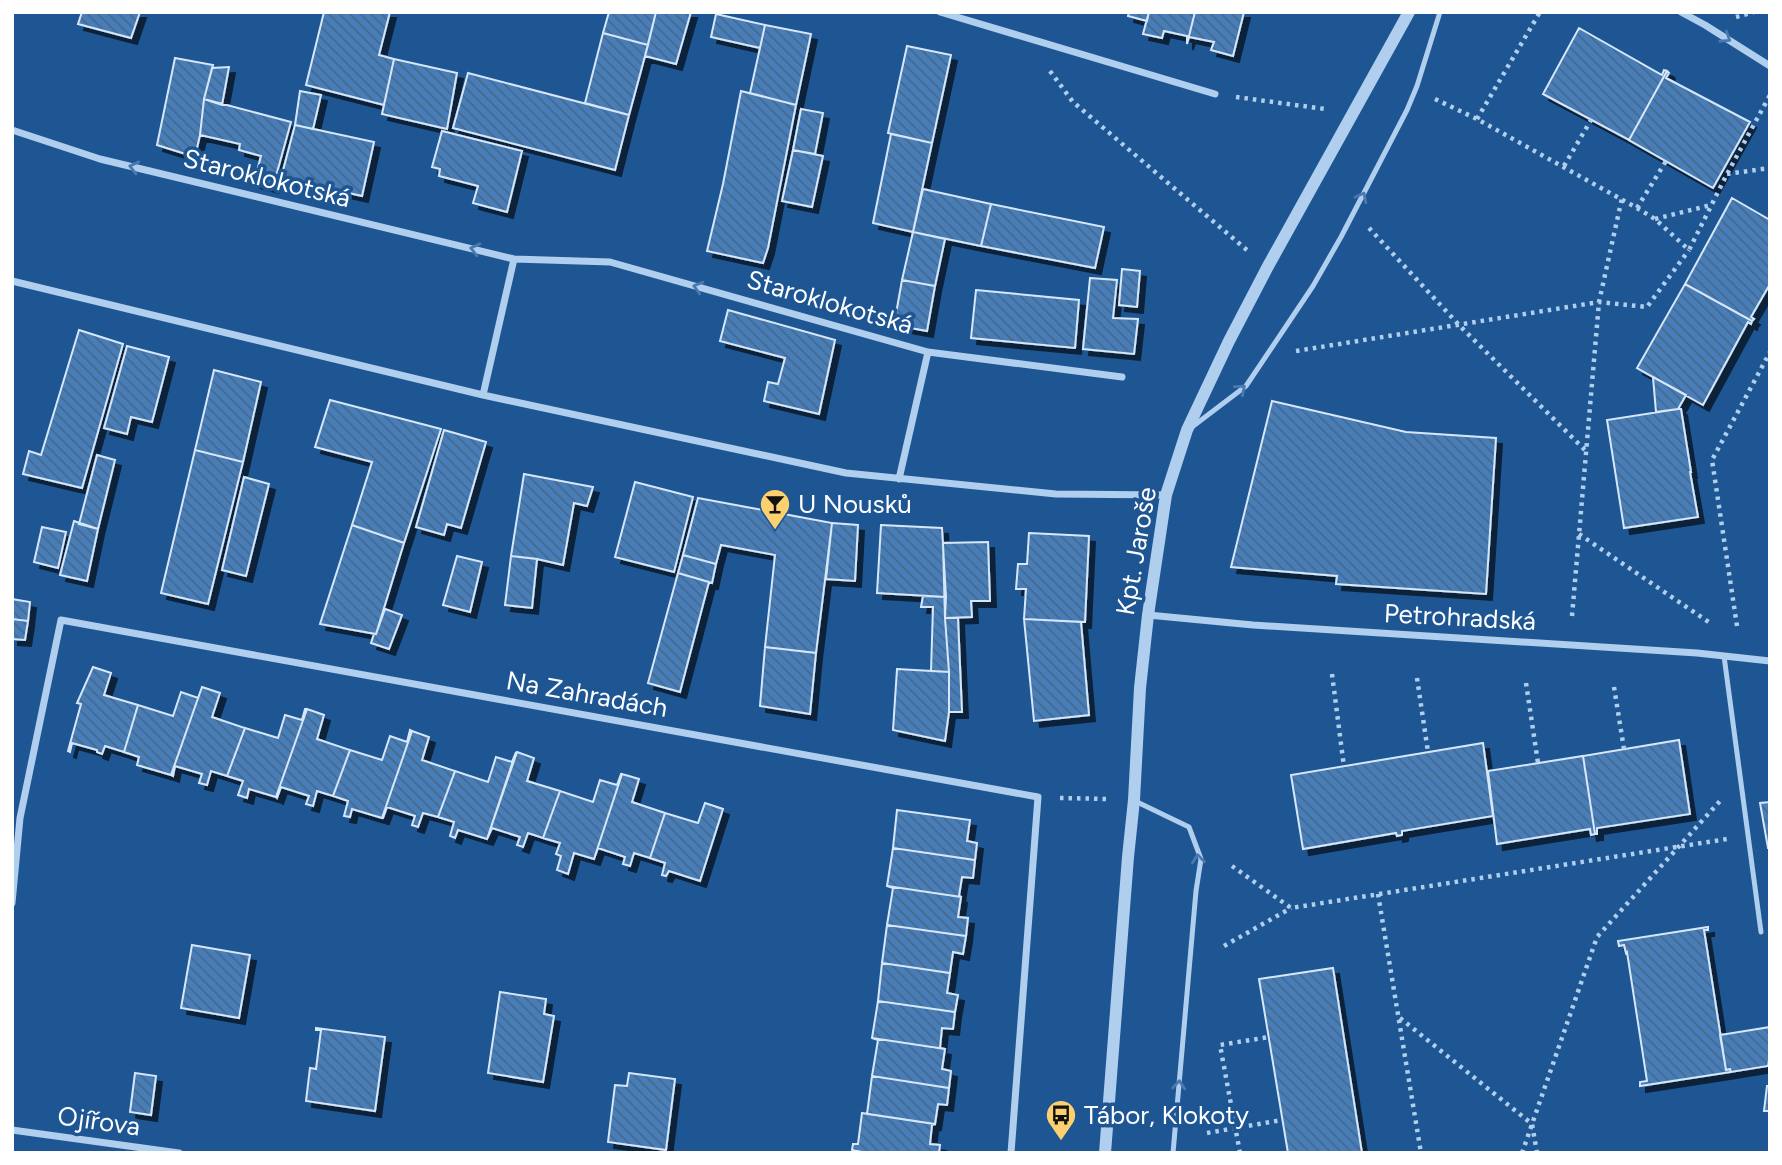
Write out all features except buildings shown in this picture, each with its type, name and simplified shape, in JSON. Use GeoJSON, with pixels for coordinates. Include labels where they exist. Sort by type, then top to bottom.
{"type":"FeatureCollection","features":[{"type":"Feature","properties":{"kind":"street"},"geometry":{"type":"LineString","coordinates":[[940,12],[1215,94]]}},
{"type":"Feature","properties":{"kind":"street","name":"Kpt. Jaroše"},"geometry":{"type":"LineString","coordinates":[[1105,1153],[1134,800],[1140,688],[1166,495],[1187,430],[1208,384],[1267,268],[1409,12]]}},
{"type":"Feature","properties":{"kind":"street"},"geometry":{"type":"LineString","coordinates":[[1681,12],[1770,66]]}},
{"type":"Feature","properties":{"kind":"street","name":"Staroklokotská"},"geometry":{"type":"LineString","coordinates":[[12,130],[100,159],[514,258],[610,262],[928,352],[1122,376]]}},
{"type":"Feature","properties":{"kind":"street"},"geometry":{"type":"LineString","coordinates":[[483,395],[514,258]]}},
{"type":"Feature","properties":{"kind":"street"},"geometry":{"type":"LineString","coordinates":[[12,281],[483,395],[846,473],[1056,494],[1166,495]]}},
{"type":"Feature","properties":{"kind":"street","name":"Staroklokotská"},"geometry":{"type":"LineString","coordinates":[[899,479],[928,352]]}},
{"type":"Feature","properties":{"kind":"street","name":"Petrohradská"},"geometry":{"type":"LineString","coordinates":[[1148,615],[1253,625],[1629,648],[1770,661]]}},
{"type":"Feature","properties":{"kind":"street","name":"Na Zahradách"},"geometry":{"type":"LineString","coordinates":[[12,903],[20,818],[61,620],[1038,797]]}},
{"type":"Feature","properties":{"kind":"street"},"geometry":{"type":"LineString","coordinates":[[1011,1153],[1038,797]]}},
{"type":"Feature","properties":{"kind":"street","name":"Ojířova"},"geometry":{"type":"LineString","coordinates":[[12,1130],[179,1153]]}},
{"type":"Feature","properties":{"kind":"lane"},"geometry":{"type":"LineString","coordinates":[[1187,430],[1246,386],[1313,286],[1406,110],[1417,86],[1440,12]]}},
{"type":"Feature","properties":{"kind":"lane"},"geometry":{"type":"LineString","coordinates":[[1724,656],[1761,932]]}},
{"type":"Feature","properties":{"kind":"lane"},"geometry":{"type":"LineString","coordinates":[[1134,800],[1189,827],[1201,859],[1173,1153]]}},
{"type":"Feature","properties":{"kind":"path"},"geometry":{"type":"LineString","coordinates":[[1478,120],[1540,12]]}},
{"type":"Feature","properties":{"kind":"path"},"geometry":{"type":"LineString","coordinates":[[1025,37],[1073,102],[1267,268]]}},
{"type":"Feature","properties":{"kind":"path"},"geometry":{"type":"LineString","coordinates":[[1215,94],[1354,113]]}},
{"type":"Feature","properties":{"kind":"path"},"geometry":{"type":"LineString","coordinates":[[1425,94],[1622,198],[1656,219],[1689,250]]}},
{"type":"Feature","properties":{"kind":"path"},"geometry":{"type":"LineString","coordinates":[[1295,351],[1599,302],[1647,307],[1689,250],[1770,94]]}},
{"type":"Feature","properties":{"kind":"path"},"geometry":{"type":"LineString","coordinates":[[1564,166],[1591,120]]}},
{"type":"Feature","properties":{"kind":"path"},"geometry":{"type":"LineString","coordinates":[[1637,208],[1666,160]]}},
{"type":"Feature","properties":{"kind":"path"},"geometry":{"type":"LineString","coordinates":[[1727,174],[1770,168]]}},
{"type":"Feature","properties":{"kind":"path"},"geometry":{"type":"LineString","coordinates":[[1572,616],[1599,302],[1622,198]]}},
{"type":"Feature","properties":{"kind":"path"},"geometry":{"type":"LineString","coordinates":[[1656,219],[1712,205]]}},
{"type":"Feature","properties":{"kind":"path"},"geometry":{"type":"LineString","coordinates":[[1361,220],[1459,325],[1586,451]]}},
{"type":"Feature","properties":{"kind":"path"},"geometry":{"type":"LineString","coordinates":[[1737,626],[1712,460],[1770,352]]}},
{"type":"Feature","properties":{"kind":"path"},"geometry":{"type":"LineString","coordinates":[[1578,533],[1710,623]]}},
{"type":"Feature","properties":{"kind":"path"},"geometry":{"type":"LineString","coordinates":[[1332,674],[1344,767]]}},
{"type":"Feature","properties":{"kind":"path"},"geometry":{"type":"LineString","coordinates":[[1417,678],[1428,752]]}},
{"type":"Feature","properties":{"kind":"path"},"geometry":{"type":"LineString","coordinates":[[1526,683],[1538,763]]}},
{"type":"Feature","properties":{"kind":"path"},"geometry":{"type":"LineString","coordinates":[[1614,687],[1624,749]]}},
{"type":"Feature","properties":{"kind":"path"},"geometry":{"type":"LineString","coordinates":[[1522,1153],[1597,937],[1740,779]]}},
{"type":"Feature","properties":{"kind":"path"},"geometry":{"type":"LineString","coordinates":[[1038,797],[1134,800]]}},
{"type":"Feature","properties":{"kind":"path"},"geometry":{"type":"LineString","coordinates":[[1224,946],[1291,908],[1747,835]]}},
{"type":"Feature","properties":{"kind":"path"},"geometry":{"type":"LineString","coordinates":[[1232,866],[1291,908]]}},
{"type":"Feature","properties":{"kind":"path"},"geometry":{"type":"LineString","coordinates":[[1378,894],[1420,1153]]}},
{"type":"Feature","properties":{"kind":"path"},"geometry":{"type":"LineString","coordinates":[[1399,1017],[1532,1125],[1537,1153]]}},
{"type":"Feature","properties":{"kind":"path"},"geometry":{"type":"LineString","coordinates":[[1240,1153],[1220,1045],[1269,1037]]}},
{"type":"Feature","properties":{"kind":"path"},"geometry":{"type":"LineString","coordinates":[[1207,1133],[1282,1120]]}},
{"type":"Feature","properties":{"kind":"place","name":"U Nousků"},"geometry":{"type":"Point","coordinates":[775,531]}},
{"type":"Feature","properties":{"kind":"place","name":"Tábor, Klokoty"},"geometry":{"type":"Point","coordinates":[1061,1142]}}]}
